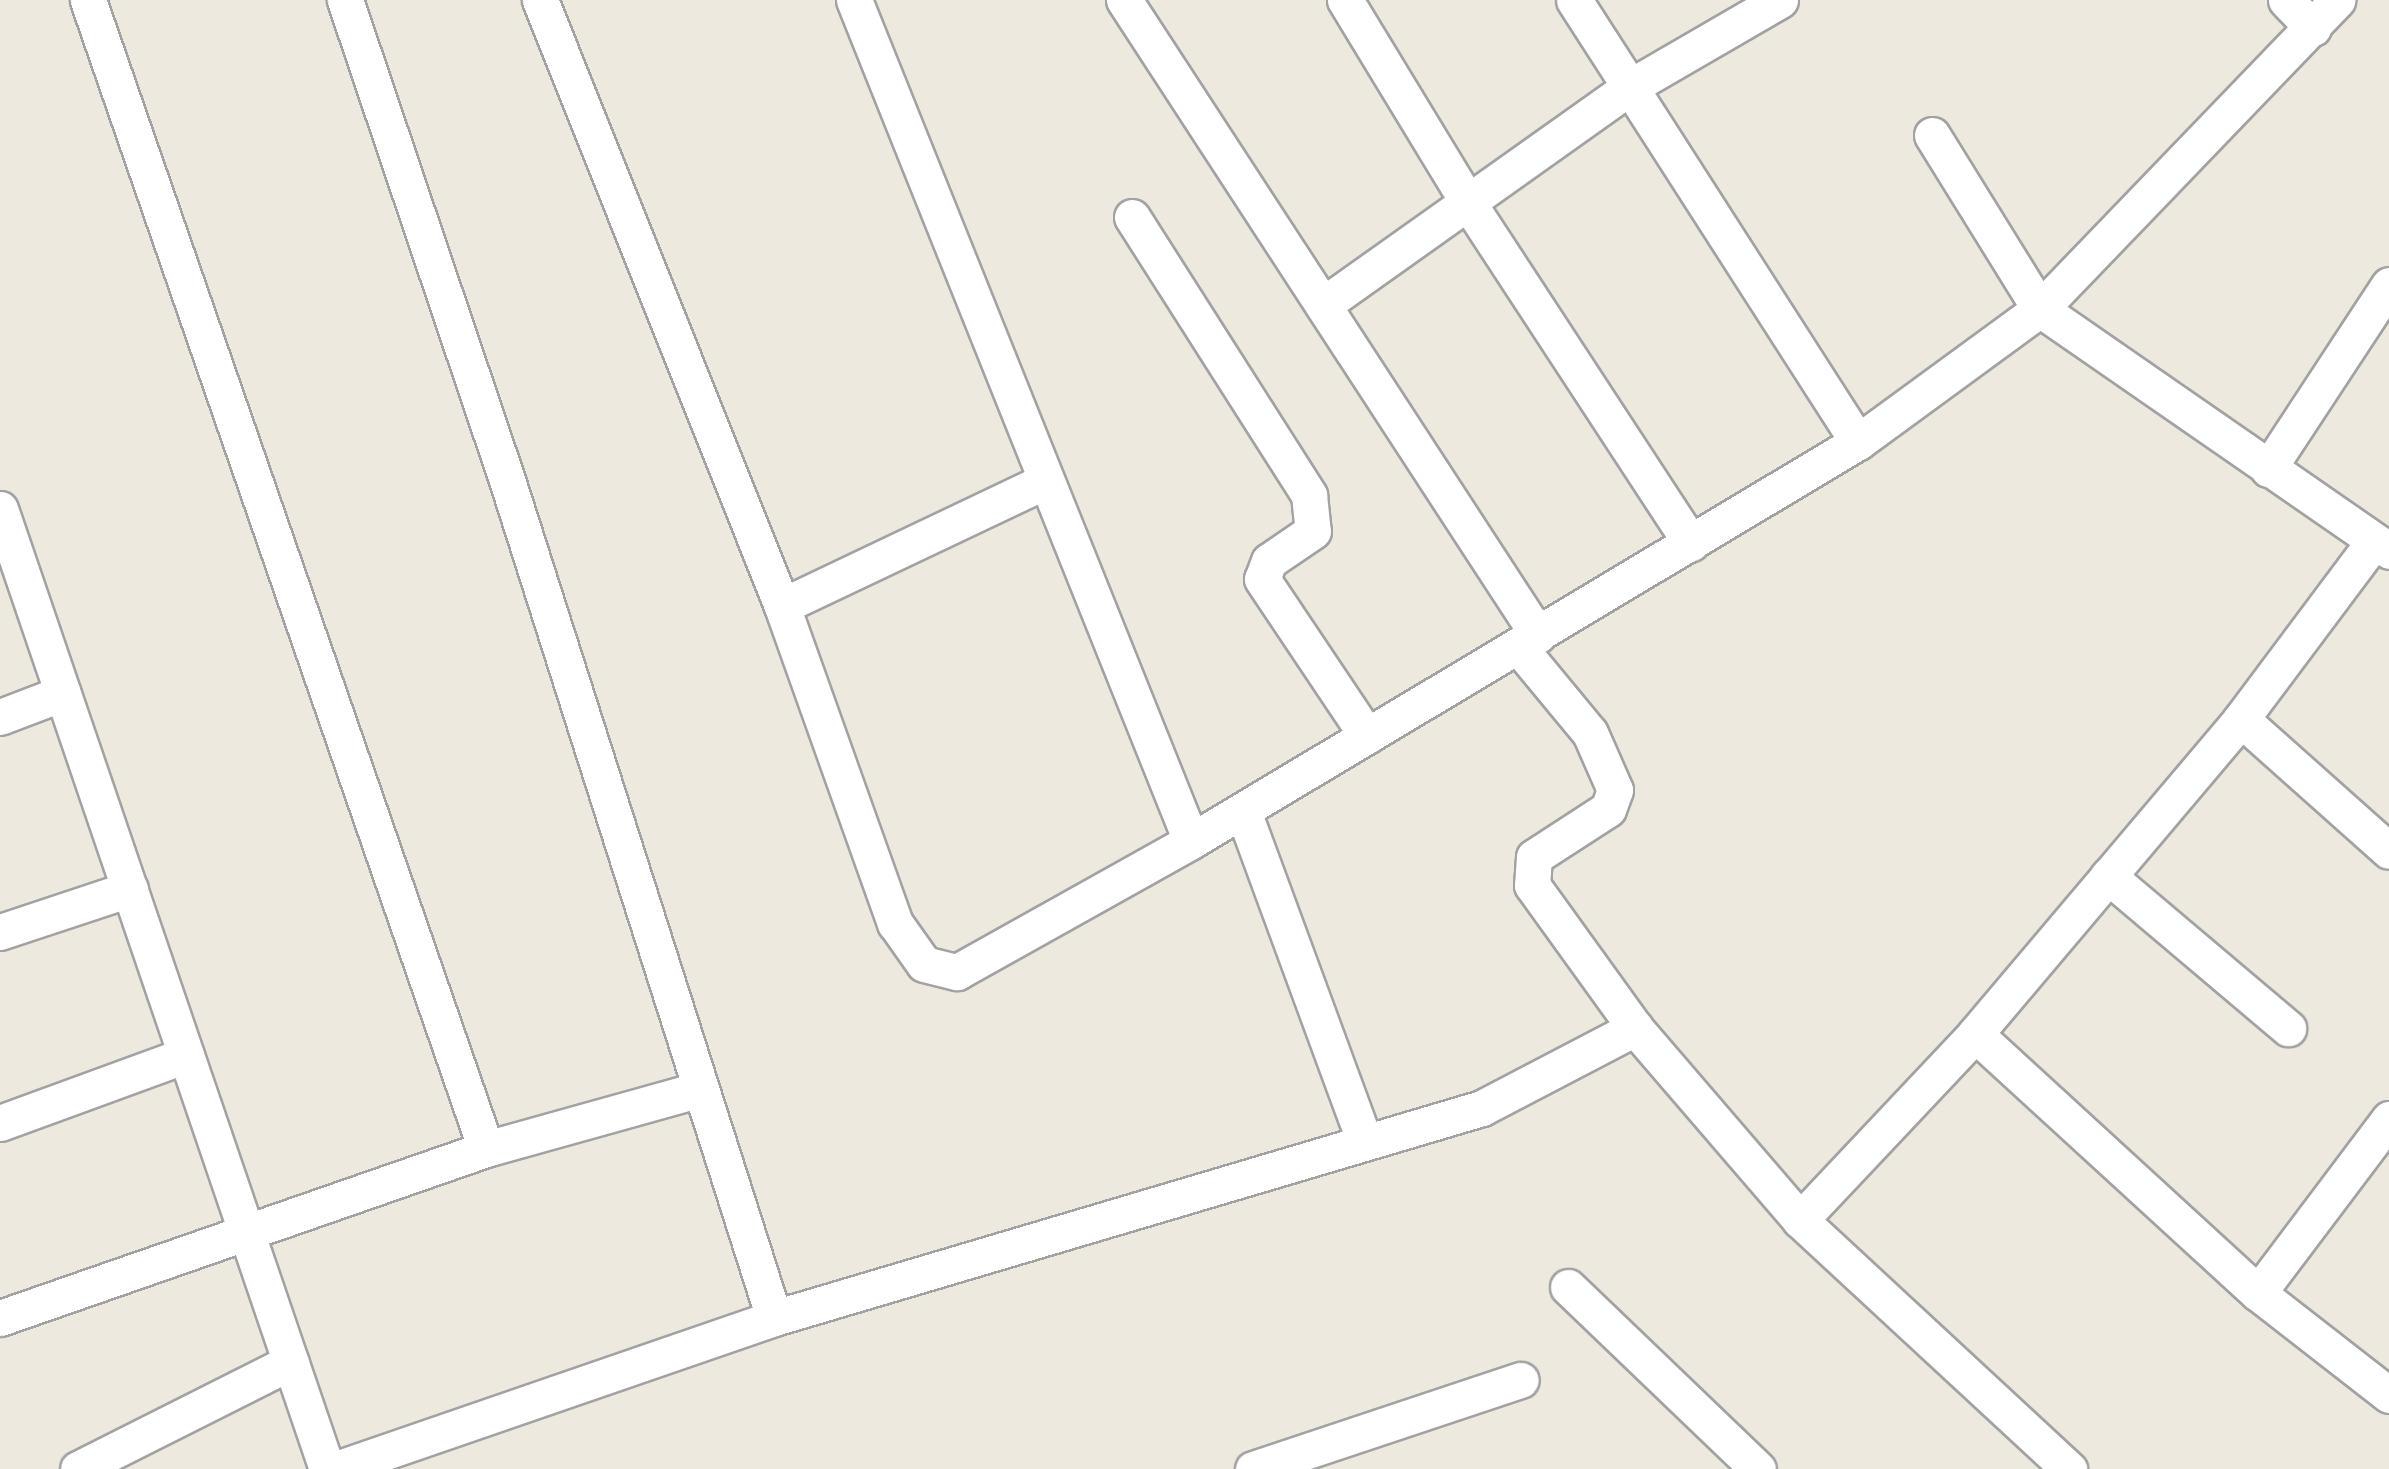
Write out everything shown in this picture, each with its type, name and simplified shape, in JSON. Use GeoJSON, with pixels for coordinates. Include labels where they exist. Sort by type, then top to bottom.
{"type":"FeatureCollection","features":[{"type":"Feature","properties":{"kind":"street"},"geometry":{"type":"LineString","coordinates":[[88,0],[486,1150]]}},
{"type":"Feature","properties":{"kind":"street"},"geometry":{"type":"LineString","coordinates":[[344,0],[508,480],[698,1090],[774,1318]]}},
{"type":"Feature","properties":{"kind":"street"},"geometry":{"type":"LineString","coordinates":[[540,0],[782,606],[895,923],[924,964],[958,972],[985,961],[1192,841],[1858,442],[2040,309],[2336,0]]}},
{"type":"Feature","properties":{"kind":"street"},"geometry":{"type":"LineString","coordinates":[[854,0],[1192,841]]}},
{"type":"Feature","properties":{"kind":"street"},"geometry":{"type":"LineString","coordinates":[[1124,0],[1323,305],[1528,641],[1590,733],[1616,790],[1608,809],[1534,857],[1532,885],[1635,1028],[1800,1220],[2064,1467]]}},
{"type":"Feature","properties":{"kind":"street"},"geometry":{"type":"LineString","coordinates":[[1345,0],[1467,201],[1691,543]]}},
{"type":"Feature","properties":{"kind":"street"},"geometry":{"type":"LineString","coordinates":[[1574,0],[1858,442]]}},
{"type":"Feature","properties":{"kind":"street"},"geometry":{"type":"LineString","coordinates":[[1323,305],[1630,87],[1780,0]]}},
{"type":"Feature","properties":{"kind":"street"},"geometry":{"type":"LineString","coordinates":[[2286,0],[2313,28]]}},
{"type":"Feature","properties":{"kind":"street"},"geometry":{"type":"LineString","coordinates":[[1800,1220],[1975,1034],[2382,546],[2040,309],[1932,135]]}},
{"type":"Feature","properties":{"kind":"street"},"geometry":{"type":"LineString","coordinates":[[1132,217],[1309,496],[1313,531],[1268,561],[1262,580],[1367,736]]}},
{"type":"Feature","properties":{"kind":"street"},"geometry":{"type":"LineString","coordinates":[[2268,469],[2389,284]]}},
{"type":"Feature","properties":{"kind":"street"},"geometry":{"type":"LineString","coordinates":[[782,606],[1045,481]]}},
{"type":"Feature","properties":{"kind":"street"},"geometry":{"type":"LineString","coordinates":[[3,524],[327,1469]]}},
{"type":"Feature","properties":{"kind":"street"},"geometry":{"type":"LineString","coordinates":[[0,717],[63,693]]}},
{"type":"Feature","properties":{"kind":"street"},"geometry":{"type":"LineString","coordinates":[[2241,719],[2389,851]]}},
{"type":"Feature","properties":{"kind":"street"},"geometry":{"type":"LineString","coordinates":[[1243,810],[1365,1142]]}},
{"type":"Feature","properties":{"kind":"street"},"geometry":{"type":"LineString","coordinates":[[2108,876],[2288,1028]]}},
{"type":"Feature","properties":{"kind":"street"},"geometry":{"type":"LineString","coordinates":[[0,932],[130,889]]}},
{"type":"Feature","properties":{"kind":"street"},"geometry":{"type":"LineString","coordinates":[[336,1469],[774,1318],[1482,1108],[1635,1028]]}},
{"type":"Feature","properties":{"kind":"street"},"geometry":{"type":"LineString","coordinates":[[1975,1034],[2258,1293],[2389,1396]]}},
{"type":"Feature","properties":{"kind":"street"},"geometry":{"type":"LineString","coordinates":[[0,1123],[186,1054]]}},
{"type":"Feature","properties":{"kind":"street"},"geometry":{"type":"LineString","coordinates":[[0,1318],[486,1150],[698,1090]]}},
{"type":"Feature","properties":{"kind":"street"},"geometry":{"type":"LineString","coordinates":[[2258,1293],[2389,1120]]}},
{"type":"Feature","properties":{"kind":"street"},"geometry":{"type":"LineString","coordinates":[[1568,1286],[1758,1469]]}},
{"type":"Feature","properties":{"kind":"street"},"geometry":{"type":"LineString","coordinates":[[78,1469],[291,1362]]}},
{"type":"Feature","properties":{"kind":"street"},"geometry":{"type":"LineString","coordinates":[[1253,1469],[1521,1380]]}}]}
